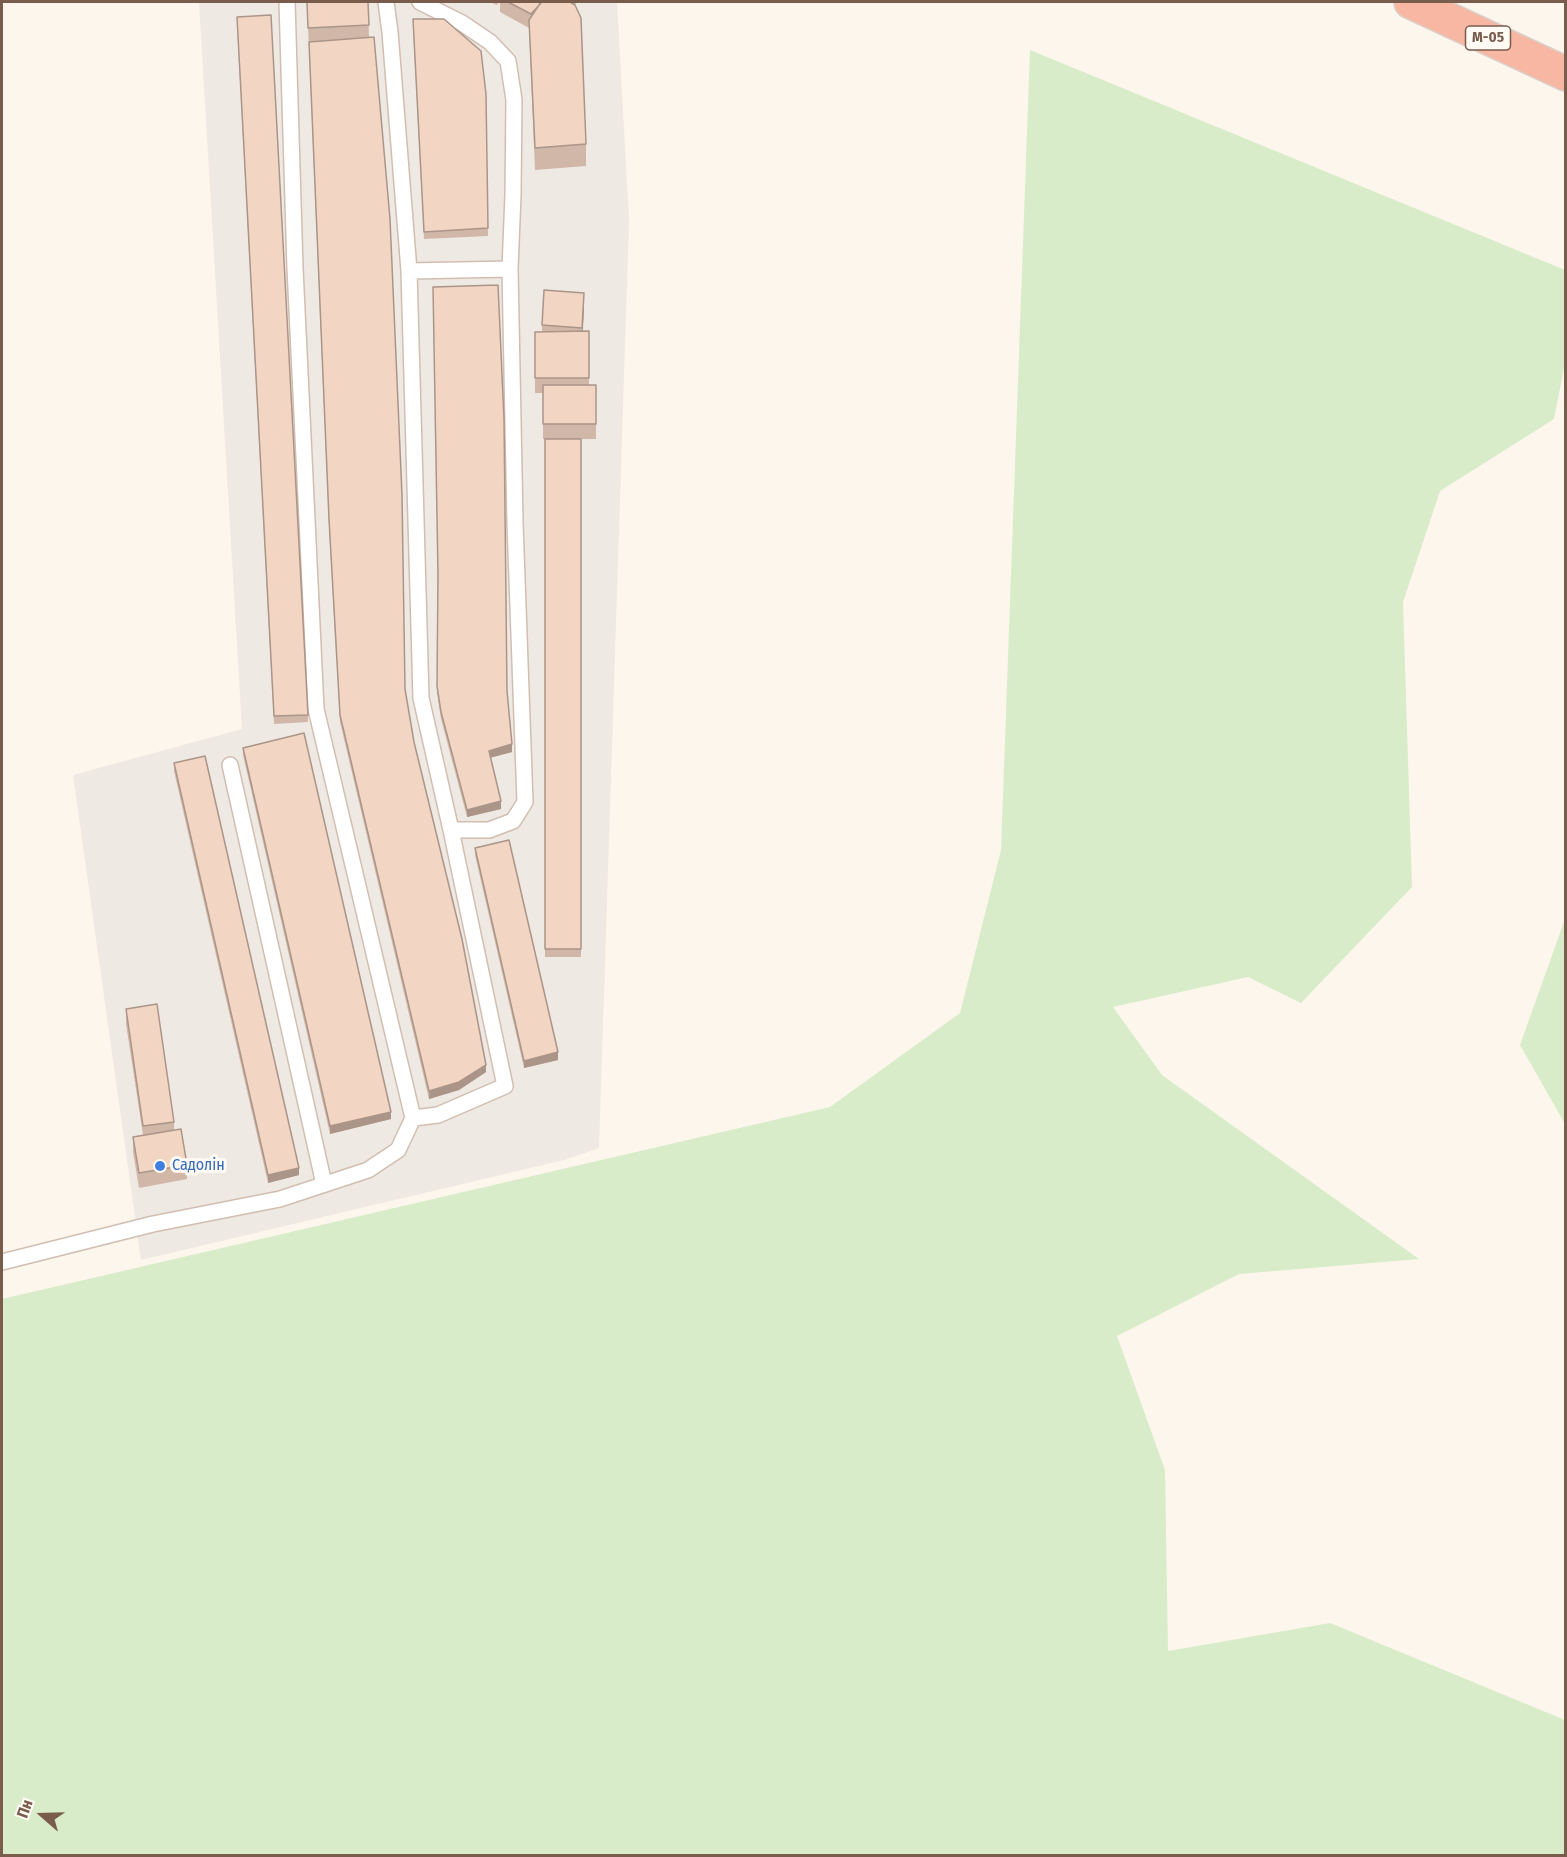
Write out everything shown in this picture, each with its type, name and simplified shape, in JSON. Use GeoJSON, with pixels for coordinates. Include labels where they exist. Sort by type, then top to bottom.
{"type":"FeatureCollection","features":[{"type":"Feature","properties":{"kind":"highway","name":"М-05"},"geometry":{"type":"LineString","coordinates":[[1411,2],[1566,74]]}},
{"type":"Feature","properties":{"kind":"lane"},"geometry":{"type":"LineString","coordinates":[[2,1262],[153,1224],[280,1199],[368,1170],[398,1150],[413,1118],[316,709],[295,268],[286,2]]}},
{"type":"Feature","properties":{"kind":"lane"},"geometry":{"type":"LineString","coordinates":[[386,2],[409,271],[421,698],[505,1086],[438,1114],[413,1118]]}},
{"type":"Feature","properties":{"kind":"lane"},"geometry":{"type":"LineString","coordinates":[[420,2],[471,29],[490,42],[508,62],[514,111],[510,269],[515,524],[525,802],[513,821],[489,830],[451,830]]}},
{"type":"Feature","properties":{"kind":"lane"},"geometry":{"type":"LineString","coordinates":[[409,271],[510,269]]}},
{"type":"Feature","properties":{"kind":"lane"},"geometry":{"type":"LineString","coordinates":[[230,765],[324,1185]]}},
{"type":"Feature","properties":{"kind":"shaded area"},"geometry":{"type":"Polygon","coordinates":[[[199,2],[617,2],[629,220],[599,1148],[564,1160],[141,1260],[73,775],[242,729],[199,2]]]}},
{"type":"Feature","properties":{"kind":"green space"},"geometry":{"type":"Polygon","coordinates":[[[1030,50],[1565,270],[1565,363],[1554,419],[1440,491],[1403,602],[1412,887],[1301,1003],[1248,977],[1113,1007],[1162,1075],[1419,1259],[1239,1274],[1117,1336],[1165,1470],[1168,1651],[1330,1623],[1565,1720],[1565,1855],[2,1855],[2,1299],[830,1107],[960,1013],[1001,850],[1030,50]]]}},
{"type":"Feature","properties":{"kind":"green space"},"geometry":{"type":"Polygon","coordinates":[[[1565,919],[1565,1124],[1520,1045],[1565,919]]]}},
{"type":"Feature","properties":{"kind":"building"},"geometry":{"type":"Polygon","coordinates":[[[307,2],[368,2],[369,25],[308,28],[307,2]]]}},
{"type":"Feature","properties":{"kind":"building"},"geometry":{"type":"Polygon","coordinates":[[[508,2],[542,2],[531,14],[508,2]]]}},
{"type":"Feature","properties":{"kind":"building"},"geometry":{"type":"Polygon","coordinates":[[[541,2],[570,2],[575,5],[581,18],[586,144],[535,148],[529,20],[541,2]]]}},
{"type":"Feature","properties":{"kind":"building"},"geometry":{"type":"Polygon","coordinates":[[[271,15],[308,715],[274,716],[237,17],[271,15]]]}},
{"type":"Feature","properties":{"kind":"building"},"geometry":{"type":"Polygon","coordinates":[[[413,19],[444,19],[481,51],[486,94],[488,228],[424,232],[413,19]]]}},
{"type":"Feature","properties":{"kind":"building"},"geometry":{"type":"Polygon","coordinates":[[[374,37],[390,219],[402,495],[405,689],[414,742],[462,939],[486,1065],[459,1082],[429,1091],[340,715],[329,519],[309,42],[374,37]]]}},
{"type":"Feature","properties":{"kind":"building"},"geometry":{"type":"Polygon","coordinates":[[[498,285],[504,419],[507,691],[512,744],[489,751],[501,801],[467,810],[441,712],[437,686],[438,574],[433,287],[498,285]]]}},
{"type":"Feature","properties":{"kind":"building"},"geometry":{"type":"Polygon","coordinates":[[[544,290],[584,293],[582,328],[542,325],[544,290]]]}},
{"type":"Feature","properties":{"kind":"building"},"geometry":{"type":"Polygon","coordinates":[[[589,331],[589,378],[535,378],[535,332],[589,331]]]}},
{"type":"Feature","properties":{"kind":"building"},"geometry":{"type":"Polygon","coordinates":[[[543,385],[596,385],[596,424],[543,424],[543,385]]]}},
{"type":"Feature","properties":{"kind":"building"},"geometry":{"type":"Polygon","coordinates":[[[545,439],[581,439],[581,949],[545,949],[545,439]]]}},
{"type":"Feature","properties":{"kind":"building"},"geometry":{"type":"Polygon","coordinates":[[[304,733],[391,1112],[330,1126],[243,748],[304,733]]]}},
{"type":"Feature","properties":{"kind":"building"},"geometry":{"type":"Polygon","coordinates":[[[205,756],[299,1168],[268,1175],[174,763],[205,756]]]}},
{"type":"Feature","properties":{"kind":"building"},"geometry":{"type":"Polygon","coordinates":[[[509,840],[558,1052],[524,1061],[475,848],[509,840]]]}},
{"type":"Feature","properties":{"kind":"building"},"geometry":{"type":"Polygon","coordinates":[[[157,1004],[174,1122],[143,1126],[126,1009],[157,1004]]]}},
{"type":"Feature","properties":{"kind":"building"},"geometry":{"type":"Polygon","coordinates":[[[181,1129],[187,1165],[139,1173],[133,1137],[181,1129]]]}},
{"type":"Feature","properties":{"kind":"place","name":"Садолін"},"geometry":{"type":"Point","coordinates":[160,1166]}}]}
